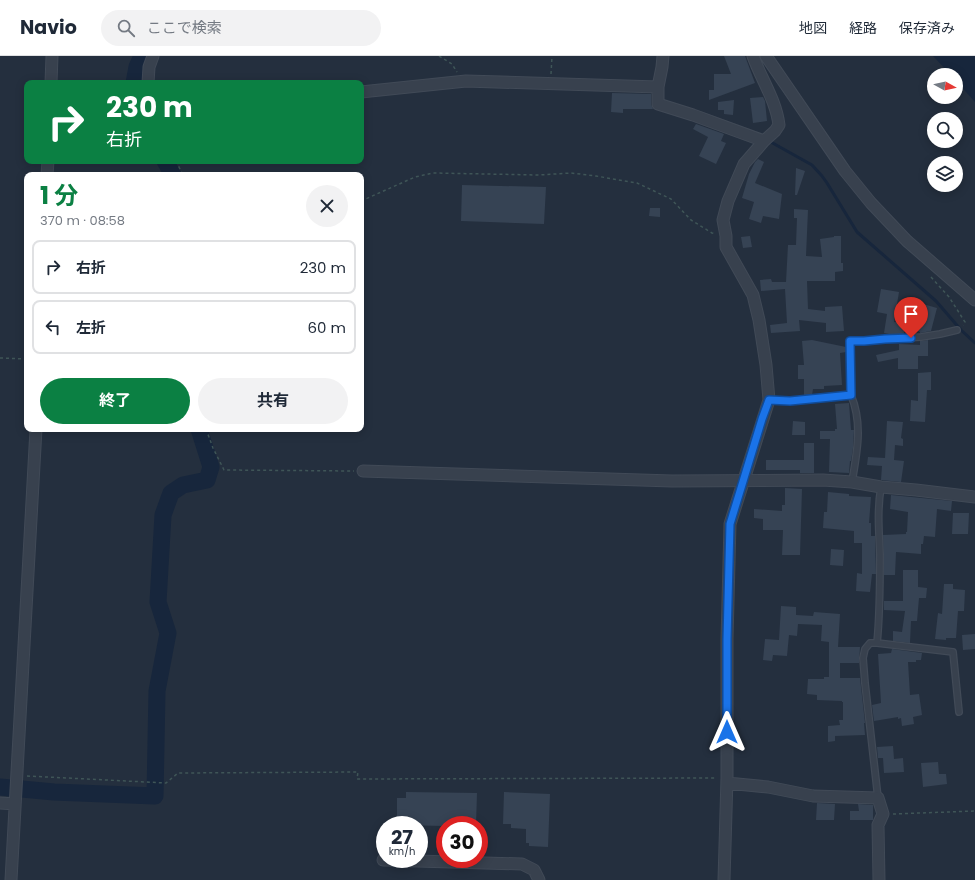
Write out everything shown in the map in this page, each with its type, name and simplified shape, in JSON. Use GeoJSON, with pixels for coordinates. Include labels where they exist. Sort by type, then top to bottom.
{"type":"FeatureCollection","features":[{"type":"Feature","properties":{"kind":"street"},"geometry":{"type":"LineString","coordinates":[[50,80],[52,56]]}},
{"type":"Feature","properties":{"kind":"street"},"geometry":{"type":"LineString","coordinates":[[148,80],[149,68],[153,56]]}},
{"type":"Feature","properties":{"kind":"street"},"geometry":{"type":"LineString","coordinates":[[663,56],[658,87],[658,104],[694,112],[766,139]]}},
{"type":"Feature","properties":{"kind":"street"},"geometry":{"type":"LineString","coordinates":[[724,880],[727,781],[727,639],[730,524],[769,400],[766,365],[759,320],[753,295],[726,248],[726,236],[723,220],[728,200],[744,164],[779,125],[772,98],[753,56]]}},
{"type":"Feature","properties":{"kind":"street"},"geometry":{"type":"LineString","coordinates":[[766,56],[844,171],[871,203],[907,241],[975,300]]}},
{"type":"Feature","properties":{"kind":"street"},"geometry":{"type":"LineString","coordinates":[[364,92],[464,81],[658,87]]}},
{"type":"Feature","properties":{"kind":"street"},"geometry":{"type":"LineString","coordinates":[[11,880],[36,432]]}},
{"type":"Feature","properties":{"kind":"street"},"geometry":{"type":"LineString","coordinates":[[362,471],[672,481],[823,480],[852,482],[975,498]]}},
{"type":"Feature","properties":{"kind":"street"},"geometry":{"type":"LineString","coordinates":[[727,781],[813,796],[878,798],[883,814],[878,824],[879,880]]}},
{"type":"Feature","properties":{"kind":"street"},"geometry":{"type":"LineString","coordinates":[[0,803],[15,803]]}},
{"type":"Feature","properties":{"kind":"street"},"geometry":{"type":"LineString","coordinates":[[428,861],[522,864],[534,870],[539,880]]}},
{"type":"Feature","properties":{"kind":"lane"},"geometry":{"type":"LineString","coordinates":[[852,482],[857,449],[858,422],[851,395],[850,341],[921,337],[940,334],[959,328]]}},
{"type":"Feature","properties":{"kind":"lane"},"geometry":{"type":"LineString","coordinates":[[769,400],[790,401],[851,395]]}},
{"type":"Feature","properties":{"kind":"lane"},"geometry":{"type":"LineString","coordinates":[[877,643],[880,618],[879,515],[882,487]]}},
{"type":"Feature","properties":{"kind":"lane"},"geometry":{"type":"LineString","coordinates":[[878,798],[864,683],[863,658],[865,649],[870,643],[953,652],[959,712]]}},
{"type":"Feature","properties":{"kind":"path"},"geometry":{"type":"LineString","coordinates":[[439,56],[452,64],[464,81]]}},
{"type":"Feature","properties":{"kind":"path"},"geometry":{"type":"LineString","coordinates":[[551,83],[552,56]]}},
{"type":"Feature","properties":{"kind":"path"},"geometry":{"type":"LineString","coordinates":[[364,200],[415,177],[433,173],[539,175],[571,173],[638,183],[671,199],[691,220],[712,233],[726,236]]}},
{"type":"Feature","properties":{"kind":"path"},"geometry":{"type":"LineString","coordinates":[[928,274],[949,297],[965,322],[959,328]]}},
{"type":"Feature","properties":{"kind":"path"},"geometry":{"type":"LineString","coordinates":[[0,358],[24,359]]}},
{"type":"Feature","properties":{"kind":"path"},"geometry":{"type":"LineString","coordinates":[[207,432],[224,470],[362,471]]}},
{"type":"Feature","properties":{"kind":"path"},"geometry":{"type":"LineString","coordinates":[[17,776],[166,783],[178,774],[358,772],[357,779],[727,781]]}},
{"type":"Feature","properties":{"kind":"path"},"geometry":{"type":"LineString","coordinates":[[883,814],[975,812]]}},
{"type":"Feature","properties":{"kind":"water"},"geometry":{"type":"Polygon","coordinates":[[[933,56],[975,56],[975,102],[963,89],[963,68],[944,68],[933,56]]]}},
{"type":"Feature","properties":{"kind":"building"},"geometry":{"type":"Polygon","coordinates":[[[724,56],[745,56],[755,83],[709,100],[709,90],[714,90],[714,74],[731,74],[724,56]]]}},
{"type":"Feature","properties":{"kind":"building"},"geometry":{"type":"Polygon","coordinates":[[[612,93],[651,94],[651,104],[653,109],[623,109],[623,113],[611,112],[612,93]]]}},
{"type":"Feature","properties":{"kind":"building"},"geometry":{"type":"Polygon","coordinates":[[[763,97],[765,101],[767,121],[753,123],[750,98],[763,97]]]}},
{"type":"Feature","properties":{"kind":"building"},"geometry":{"type":"Polygon","coordinates":[[[734,100],[733,115],[724,114],[724,110],[718,110],[718,102],[734,100]]]}},
{"type":"Feature","properties":{"kind":"building"},"geometry":{"type":"Polygon","coordinates":[[[696,124],[724,134],[721,141],[726,143],[716,164],[699,156],[708,137],[693,129],[696,124]]]}},
{"type":"Feature","properties":{"kind":"building"},"geometry":{"type":"Polygon","coordinates":[[[758,159],[764,162],[755,183],[782,194],[779,219],[763,216],[761,223],[749,219],[754,202],[742,198],[749,174],[758,159]]]}},
{"type":"Feature","properties":{"kind":"building"},"geometry":{"type":"Polygon","coordinates":[[[796,168],[805,171],[797,195],[795,195],[796,168]]]}},
{"type":"Feature","properties":{"kind":"building"},"geometry":{"type":"Polygon","coordinates":[[[462,185],[546,187],[544,224],[461,221],[462,185]]]}},
{"type":"Feature","properties":{"kind":"building"},"geometry":{"type":"Polygon","coordinates":[[[650,208],[660,208],[660,217],[649,216],[650,208]]]}},
{"type":"Feature","properties":{"kind":"building"},"geometry":{"type":"Polygon","coordinates":[[[794,209],[808,210],[806,256],[822,257],[820,239],[841,236],[841,263],[843,263],[843,271],[835,272],[835,281],[807,281],[808,309],[825,311],[825,307],[842,306],[844,331],[826,332],[826,323],[799,320],[800,331],[771,333],[770,325],[787,323],[785,289],[761,291],[760,280],[771,279],[772,282],[786,282],[788,245],[796,245],[797,218],[794,218],[794,209]]]}},
{"type":"Feature","properties":{"kind":"building"},"geometry":{"type":"Polygon","coordinates":[[[750,236],[752,247],[743,248],[741,237],[750,236]]]}},
{"type":"Feature","properties":{"kind":"building"},"geometry":{"type":"Polygon","coordinates":[[[881,289],[899,292],[894,322],[905,323],[904,334],[884,333],[887,314],[877,312],[881,289]]]}},
{"type":"Feature","properties":{"kind":"building"},"geometry":{"type":"Polygon","coordinates":[[[923,304],[937,308],[931,331],[920,333],[916,330],[923,304]]]}},
{"type":"Feature","properties":{"kind":"building"},"geometry":{"type":"Polygon","coordinates":[[[812,340],[846,347],[846,352],[840,353],[842,385],[824,386],[824,389],[813,389],[812,395],[804,395],[804,379],[798,379],[798,365],[804,365],[802,341],[812,340]]]}},
{"type":"Feature","properties":{"kind":"building"},"geometry":{"type":"Polygon","coordinates":[[[928,340],[928,356],[918,356],[918,369],[898,369],[898,358],[878,362],[876,355],[899,350],[899,344],[920,345],[920,341],[928,340]]]}},
{"type":"Feature","properties":{"kind":"building"},"geometry":{"type":"Polygon","coordinates":[[[931,372],[931,390],[927,390],[925,422],[910,421],[911,400],[918,401],[918,373],[931,372]]]}},
{"type":"Feature","properties":{"kind":"building"},"geometry":{"type":"Polygon","coordinates":[[[849,403],[851,430],[854,430],[849,473],[829,472],[830,439],[820,439],[820,431],[835,431],[835,429],[837,429],[835,404],[849,403]]]}},
{"type":"Feature","properties":{"kind":"building"},"geometry":{"type":"Polygon","coordinates":[[[793,421],[805,422],[805,435],[792,435],[793,421]]]}},
{"type":"Feature","properties":{"kind":"building"},"geometry":{"type":"Polygon","coordinates":[[[887,421],[903,422],[901,438],[903,439],[903,446],[895,445],[894,460],[904,461],[901,482],[881,480],[882,466],[867,465],[868,457],[885,458],[887,421]]]}},
{"type":"Feature","properties":{"kind":"building"},"geometry":{"type":"Polygon","coordinates":[[[804,443],[814,443],[814,473],[800,473],[800,470],[766,470],[766,460],[804,460],[804,443]]]}},
{"type":"Feature","properties":{"kind":"building"},"geometry":{"type":"Polygon","coordinates":[[[785,488],[802,489],[800,555],[782,555],[783,530],[763,530],[763,519],[754,518],[754,509],[782,511],[782,505],[785,505],[785,488]]]}},
{"type":"Feature","properties":{"kind":"building"},"geometry":{"type":"Polygon","coordinates":[[[828,492],[849,494],[849,496],[871,497],[869,523],[871,523],[871,536],[875,536],[876,574],[872,574],[870,592],[856,591],[857,573],[862,574],[862,543],[854,543],[854,531],[823,528],[824,512],[827,512],[828,492]]]}},
{"type":"Feature","properties":{"kind":"building"},"geometry":{"type":"Polygon","coordinates":[[[891,495],[952,501],[951,511],[937,509],[935,537],[924,536],[923,544],[921,544],[921,554],[896,552],[895,575],[884,575],[883,535],[906,534],[907,532],[908,512],[890,509],[891,495]]]}},
{"type":"Feature","properties":{"kind":"building"},"geometry":{"type":"Polygon","coordinates":[[[953,513],[969,513],[968,534],[952,534],[953,513]]]}},
{"type":"Feature","properties":{"kind":"building"},"geometry":{"type":"Polygon","coordinates":[[[831,549],[844,550],[843,566],[830,565],[831,549]]]}},
{"type":"Feature","properties":{"kind":"building"},"geometry":{"type":"Polygon","coordinates":[[[903,570],[918,570],[918,587],[927,588],[926,598],[919,598],[917,621],[911,621],[910,643],[893,641],[893,631],[902,632],[905,611],[884,610],[884,601],[903,601],[903,570]]]}},
{"type":"Feature","properties":{"kind":"building"},"geometry":{"type":"Polygon","coordinates":[[[944,584],[953,584],[953,589],[965,590],[964,611],[958,611],[956,638],[946,638],[946,640],[935,639],[938,613],[942,614],[944,584]]]}},
{"type":"Feature","properties":{"kind":"building"},"geometry":{"type":"Polygon","coordinates":[[[781,606],[796,607],[796,615],[813,616],[814,612],[840,614],[838,647],[860,647],[859,663],[840,663],[840,678],[860,678],[865,735],[835,736],[835,741],[828,742],[828,726],[840,725],[839,720],[843,720],[843,702],[817,700],[817,695],[807,694],[808,679],[824,679],[824,677],[829,677],[829,642],[821,641],[822,625],[798,624],[797,636],[789,635],[787,656],[773,655],[772,661],[763,660],[765,639],[779,640],[781,606]]]}},
{"type":"Feature","properties":{"kind":"building"},"geometry":{"type":"Polygon","coordinates":[[[975,634],[975,649],[963,650],[962,635],[975,634]]]}},
{"type":"Feature","properties":{"kind":"building"},"geometry":{"type":"Polygon","coordinates":[[[892,649],[922,653],[921,660],[916,660],[916,662],[908,662],[910,695],[919,694],[922,715],[913,717],[914,724],[902,726],[901,718],[898,719],[898,717],[874,721],[872,705],[881,703],[878,654],[891,653],[892,649]]]}},
{"type":"Feature","properties":{"kind":"building"},"geometry":{"type":"Polygon","coordinates":[[[893,746],[894,759],[903,758],[904,772],[884,773],[883,758],[878,758],[877,747],[893,746]]]}},
{"type":"Feature","properties":{"kind":"building"},"geometry":{"type":"Polygon","coordinates":[[[938,762],[939,774],[946,774],[947,784],[923,787],[921,763],[938,762]]]}},
{"type":"Feature","properties":{"kind":"building"},"geometry":{"type":"Polygon","coordinates":[[[406,792],[477,793],[476,816],[436,816],[436,826],[428,826],[428,816],[397,816],[397,798],[406,798],[406,792]]]}},
{"type":"Feature","properties":{"kind":"building"},"geometry":{"type":"Polygon","coordinates":[[[504,792],[550,794],[548,847],[529,846],[529,843],[526,843],[526,829],[511,828],[511,824],[503,824],[504,792]]]}},
{"type":"Feature","properties":{"kind":"building"},"geometry":{"type":"Polygon","coordinates":[[[817,803],[835,804],[834,820],[816,820],[817,803]]]}},
{"type":"Feature","properties":{"kind":"building"},"geometry":{"type":"Polygon","coordinates":[[[858,804],[873,805],[873,820],[850,820],[850,811],[859,811],[858,804]]]}},
{"type":"Feature","properties":{"kind":"waterway"},"geometry":{"type":"LineString","coordinates":[[135,80],[137,67],[142,56]]}},
{"type":"Feature","properties":{"kind":"waterway"},"geometry":{"type":"LineString","coordinates":[[769,141],[812,165],[827,183],[857,232],[936,301],[961,330],[975,343]]}},
{"type":"Feature","properties":{"kind":"waterway"},"geometry":{"type":"LineString","coordinates":[[167,164],[171,172]]}},
{"type":"Feature","properties":{"kind":"waterway"},"geometry":{"type":"LineString","coordinates":[[0,787],[54,792],[155,796],[157,691],[168,633],[158,602],[163,515],[171,493],[183,485],[207,480],[211,467],[200,432]]}},
{"type":"Feature","properties":{"kind":"route"},"geometry":{"type":"LineString","coordinates":[[727,732],[727,639],[730,524],[769,400],[790,401],[851,395],[850,341],[911,338]]}}]}
